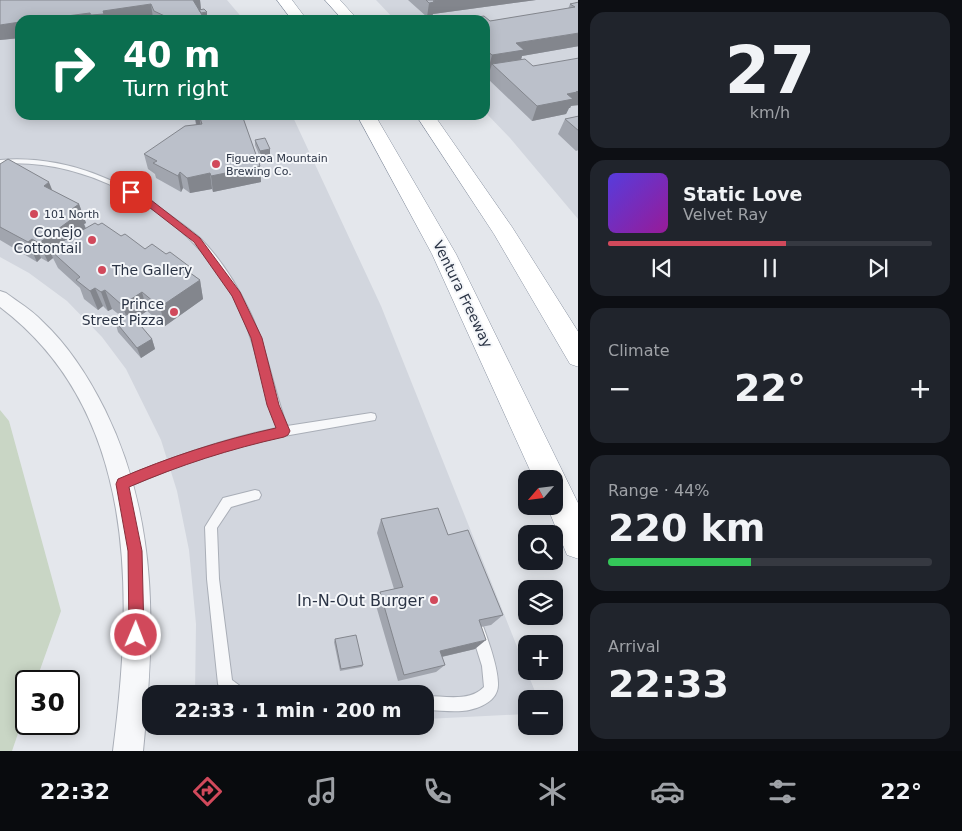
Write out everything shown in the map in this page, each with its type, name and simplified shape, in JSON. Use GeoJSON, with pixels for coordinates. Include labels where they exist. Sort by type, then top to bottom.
{"type":"FeatureCollection","features":[{"type":"Feature","properties":{"kind":"highway"},"geometry":{"type":"LineString","coordinates":[[284,0],[296,15]]}},
{"type":"Feature","properties":{"kind":"highway"},"geometry":{"type":"LineString","coordinates":[[332,0],[346,15]]}},
{"type":"Feature","properties":{"kind":"highway","name":"Ventura Freeway"},"geometry":{"type":"LineString","coordinates":[[369,120],[392,157],[444,254],[546,470]]}},
{"type":"Feature","properties":{"kind":"highway"},"geometry":{"type":"LineString","coordinates":[[428,120],[504,232],[578,357]]}},
{"type":"Feature","properties":{"kind":"highway"},"geometry":{"type":"LineString","coordinates":[[563,508],[578,543]]}},
{"type":"Feature","properties":{"kind":"street"},"geometry":{"type":"LineString","coordinates":[[0,298],[35,325],[68,364],[97,415],[111,447],[122,484],[135,551],[137,617],[134,705],[128,751]]}},
{"type":"Feature","properties":{"kind":"lane"},"geometry":{"type":"LineString","coordinates":[[0,162],[60,165],[114,182],[148,202],[197,240],[237,294],[256,338],[273,405],[284,431]]}},
{"type":"Feature","properties":{"kind":"lane"},"geometry":{"type":"LineString","coordinates":[[122,484],[164,466],[234,442],[284,431],[371,418]]}},
{"type":"Feature","properties":{"kind":"lane"},"geometry":{"type":"LineString","coordinates":[[226,685],[213,579],[211,527],[227,502],[254,495]]}},
{"type":"Feature","properties":{"kind":"lane"},"geometry":{"type":"LineString","coordinates":[[434,703],[462,704],[482,699],[491,689],[488,666],[476,628]]}},
{"type":"Feature","properties":{"kind":"shaded area"},"geometry":{"type":"Polygon","coordinates":[[[0,0],[227,0],[240,15],[15,15],[15,120],[294,120],[381,306],[518,649],[518,680],[530,680],[534,690],[518,690],[518,714],[434,719],[434,685],[195,685],[196,624],[189,550],[177,491],[161,440],[126,369],[102,337],[67,301],[29,273],[0,257],[0,0]]]}},
{"type":"Feature","properties":{"kind":"shaded area"},"geometry":{"type":"Polygon","coordinates":[[[376,0],[578,0],[578,219],[510,138],[490,117],[490,15],[390,15],[376,0]]]}},
{"type":"Feature","properties":{"kind":"green space"},"geometry":{"type":"Polygon","coordinates":[[[0,410],[9,421],[61,611],[40,670],[15,670],[15,735],[17,735],[12,751],[0,751],[0,410]]]}},
{"type":"Feature","properties":{"kind":"building"},"geometry":{"type":"Polygon","coordinates":[[[0,0],[193,0],[202,15],[163,15],[154,11],[151,4],[103,11],[104,14],[15,15],[15,23],[0,25],[0,0]]]}},
{"type":"Feature","properties":{"kind":"building"},"geometry":{"type":"Polygon","coordinates":[[[426,0],[438,0],[429,3],[426,0]]]}},
{"type":"Feature","properties":{"kind":"building"},"geometry":{"type":"Polygon","coordinates":[[[578,2],[578,33],[516,43],[524,50],[492,55],[490,53],[490,21],[575,7],[570,4],[578,2]]]}},
{"type":"Feature","properties":{"kind":"building"},"geometry":{"type":"Polygon","coordinates":[[[204,9],[207,12],[201,13],[199,10],[204,9]]]}},
{"type":"Feature","properties":{"kind":"building"},"geometry":{"type":"Polygon","coordinates":[[[578,58],[578,91],[567,94],[573,99],[537,106],[492,64],[525,59],[533,66],[578,58]]]}},
{"type":"Feature","properties":{"kind":"building"},"geometry":{"type":"Polygon","coordinates":[[[578,116],[578,130],[565,119],[578,116]]]}},
{"type":"Feature","properties":{"kind":"building"},"geometry":{"type":"Polygon","coordinates":[[[201,120],[244,120],[260,166],[211,176],[210,173],[187,178],[180,172],[178,176],[153,163],[157,161],[144,154],[185,126],[202,124],[201,120]]]}},
{"type":"Feature","properties":{"kind":"building"},"geometry":{"type":"Polygon","coordinates":[[[265,138],[270,149],[260,151],[255,140],[265,138]]]}},
{"type":"Feature","properties":{"kind":"building","name":"101 North"},"geometry":{"type":"Polygon","coordinates":[[[8,159],[49,182],[44,186],[79,204],[72,209],[80,213],[39,243],[32,239],[28,242],[0,227],[0,164],[8,159]]]}},
{"type":"Feature","properties":{"kind":"building"},"geometry":{"type":"Polygon","coordinates":[[[95,223],[98,225],[102,223],[121,236],[125,234],[145,249],[152,244],[166,254],[170,252],[190,267],[186,270],[200,280],[160,307],[142,292],[122,305],[105,290],[101,292],[95,288],[90,291],[76,280],[80,277],[49,249],[95,223]]]}},
{"type":"Feature","properties":{"kind":"building"},"geometry":{"type":"Polygon","coordinates":[[[130,313],[152,339],[137,348],[115,321],[130,313]]]}},
{"type":"Feature","properties":{"kind":"building","name":"In-N-Out Burger"},"geometry":{"type":"Polygon","coordinates":[[[438,508],[448,535],[468,530],[503,615],[479,620],[486,640],[440,651],[445,665],[404,675],[380,592],[403,587],[381,519],[438,508]]]}},
{"type":"Feature","properties":{"kind":"building"},"geometry":{"type":"Polygon","coordinates":[[[356,635],[363,665],[341,669],[335,639],[356,635]]]}},
{"type":"Feature","properties":{"kind":"place","name":"Figueroa Mountain Brewing Co."},"geometry":{"type":"Point","coordinates":[216,164]}},
{"type":"Feature","properties":{"kind":"place","name":"101 North"},"geometry":{"type":"Point","coordinates":[34,214]}},
{"type":"Feature","properties":{"kind":"place","name":"Conejo Cottontail"},"geometry":{"type":"Point","coordinates":[92,240]}},
{"type":"Feature","properties":{"kind":"place","name":"The Gallery"},"geometry":{"type":"Point","coordinates":[102,270]}},
{"type":"Feature","properties":{"kind":"place","name":"Prince Street Pizza"},"geometry":{"type":"Point","coordinates":[174,312]}},
{"type":"Feature","properties":{"kind":"place","name":"In-N-Out Burger"},"geometry":{"type":"Point","coordinates":[434,600]}},
{"type":"Feature","properties":{"kind":"route"},"geometry":{"type":"LineString","coordinates":[[131,192],[148,202],[197,240],[237,294],[256,338],[273,405],[284,431],[234,442],[164,466],[122,484],[135,551],[136,635]]}}]}
